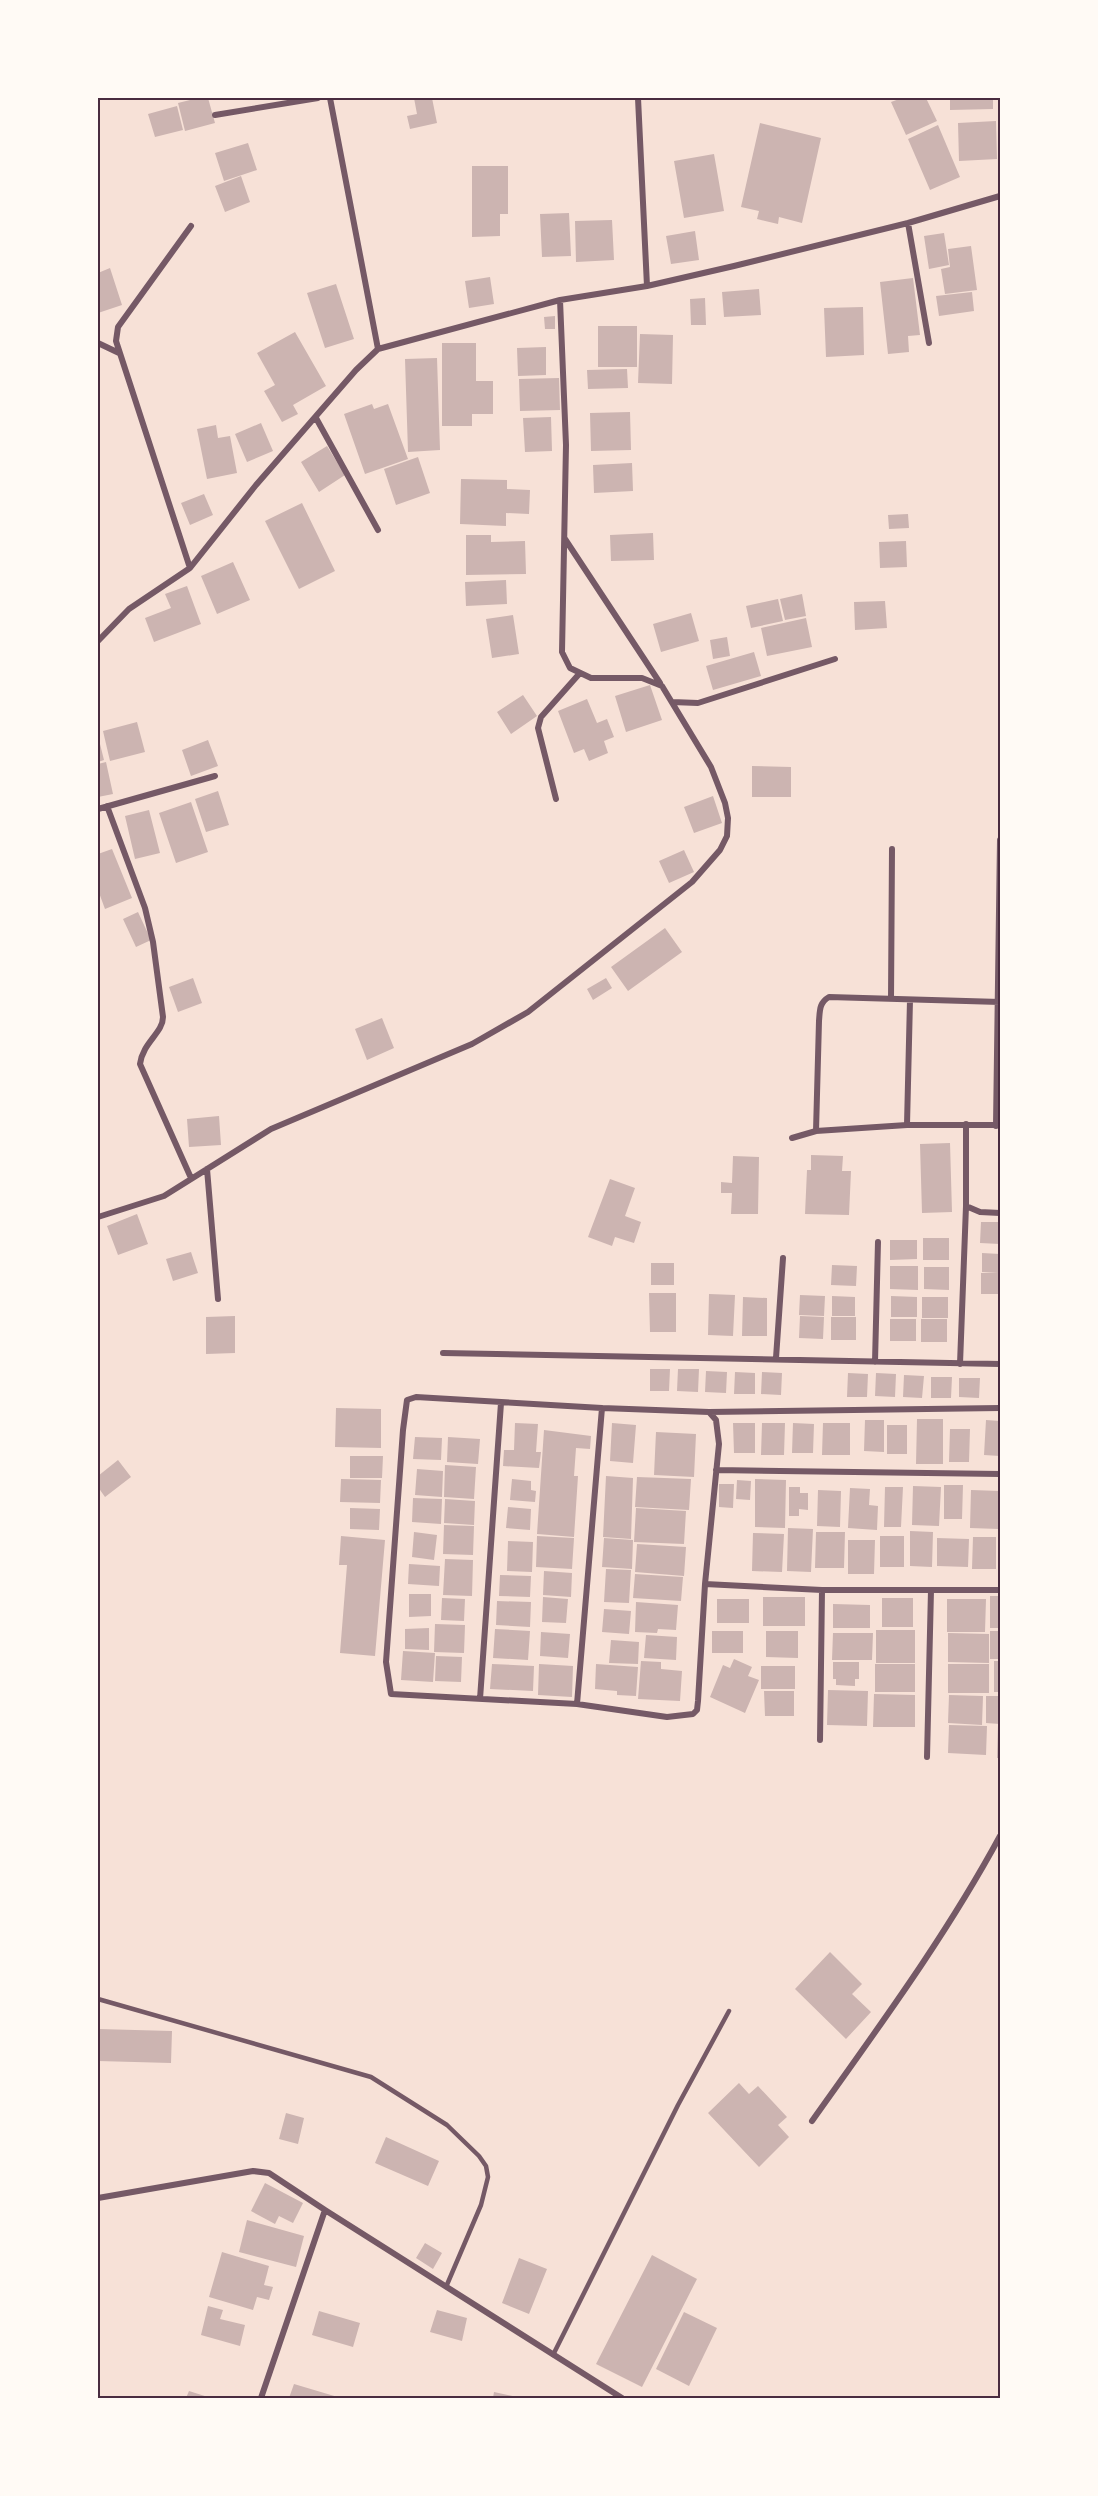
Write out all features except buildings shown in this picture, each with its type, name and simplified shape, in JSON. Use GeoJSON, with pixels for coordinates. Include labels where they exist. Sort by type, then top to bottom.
{"type":"FeatureCollection","features":[{"type":"Feature","properties":{"kind":"street"},"geometry":{"type":"LineString","coordinates":[[215,115],[318,98]]}},
{"type":"Feature","properties":{"kind":"street"},"geometry":{"type":"LineString","coordinates":[[330,98],[378,348]]}},
{"type":"Feature","properties":{"kind":"street"},"geometry":{"type":"LineString","coordinates":[[638,98],[647,286]]}},
{"type":"Feature","properties":{"kind":"street"},"geometry":{"type":"LineString","coordinates":[[98,641],[129,609],[190,568],[256,484],[378,348],[560,300],[647,286],[908,223],[1000,196]]}},
{"type":"Feature","properties":{"kind":"street"},"geometry":{"type":"LineString","coordinates":[[908,223],[929,343]]}},
{"type":"Feature","properties":{"kind":"street"},"geometry":{"type":"LineString","coordinates":[[190,568],[118,353],[116,341],[118,327],[192,226]]}},
{"type":"Feature","properties":{"kind":"street"},"geometry":{"type":"LineString","coordinates":[[560,300],[566,445],[562,652],[570,668],[591,678],[642,678],[662,686]]}},
{"type":"Feature","properties":{"kind":"street"},"geometry":{"type":"LineString","coordinates":[[98,343],[118,353]]}},
{"type":"Feature","properties":{"kind":"street"},"geometry":{"type":"LineString","coordinates":[[316,418],[378,530]]}},
{"type":"Feature","properties":{"kind":"street"},"geometry":{"type":"LineString","coordinates":[[98,1217],[164,1196],[271,1130],[472,1044],[528,1012],[692,882],[720,850],[727,836],[729,818],[711,767],[662,686],[564,538]]}},
{"type":"Feature","properties":{"kind":"street"},"geometry":{"type":"LineString","coordinates":[[672,702],[698,703],[835,659]]}},
{"type":"Feature","properties":{"kind":"street"},"geometry":{"type":"LineString","coordinates":[[556,799],[538,728],[541,717],[580,673]]}},
{"type":"Feature","properties":{"kind":"street"},"geometry":{"type":"LineString","coordinates":[[98,809],[215,776]]}},
{"type":"Feature","properties":{"kind":"street"},"geometry":{"type":"LineString","coordinates":[[107,806],[145,908],[153,942],[163,1017],[161,1028],[144,1050],[140,1064],[191,1178]]}},
{"type":"Feature","properties":{"kind":"street"},"geometry":{"type":"LineString","coordinates":[[792,1138],[816,1131],[907,1125],[998,1125],[1000,840]]}},
{"type":"Feature","properties":{"kind":"street"},"geometry":{"type":"LineString","coordinates":[[891,999],[892,849]]}},
{"type":"Feature","properties":{"kind":"street"},"geometry":{"type":"LineString","coordinates":[[816,1131],[820,1005],[830,997],[999,1002]]}},
{"type":"Feature","properties":{"kind":"street"},"geometry":{"type":"LineString","coordinates":[[907,1125],[910,1000]]}},
{"type":"Feature","properties":{"kind":"street"},"geometry":{"type":"LineString","coordinates":[[960,1364],[966,1206],[966,1124]]}},
{"type":"Feature","properties":{"kind":"street"},"geometry":{"type":"LineString","coordinates":[[207,1169],[218,1299]]}},
{"type":"Feature","properties":{"kind":"street"},"geometry":{"type":"LineString","coordinates":[[966,1206],[980,1212],[1000,1213]]}},
{"type":"Feature","properties":{"kind":"street"},"geometry":{"type":"LineString","coordinates":[[875,1362],[878,1242]]}},
{"type":"Feature","properties":{"kind":"street"},"geometry":{"type":"LineString","coordinates":[[776,1358],[783,1258]]}},
{"type":"Feature","properties":{"kind":"street"},"geometry":{"type":"LineString","coordinates":[[443,1353],[1000,1364]]}},
{"type":"Feature","properties":{"kind":"street"},"geometry":{"type":"LineString","coordinates":[[709,1412],[716,1420],[718,1430],[716,1470],[705,1584],[698,1701],[693,1714],[667,1717],[578,1704],[391,1694],[386,1662],[407,1400],[422,1396],[501,1403],[709,1412],[1000,1408]]}},
{"type":"Feature","properties":{"kind":"street"},"geometry":{"type":"LineString","coordinates":[[480,1699],[501,1403]]}},
{"type":"Feature","properties":{"kind":"street"},"geometry":{"type":"LineString","coordinates":[[578,1704],[602,1408]]}},
{"type":"Feature","properties":{"kind":"street"},"geometry":{"type":"LineString","coordinates":[[716,1470],[1000,1474]]}},
{"type":"Feature","properties":{"kind":"street"},"geometry":{"type":"LineString","coordinates":[[705,1584],[822,1590],[1000,1590]]}},
{"type":"Feature","properties":{"kind":"street"},"geometry":{"type":"LineString","coordinates":[[820,1740],[822,1590]]}},
{"type":"Feature","properties":{"kind":"street"},"geometry":{"type":"LineString","coordinates":[[927,1757],[931,1590]]}},
{"type":"Feature","properties":{"kind":"street"},"geometry":{"type":"LineString","coordinates":[[812,2121],[904,1990],[979,1876],[1000,1836]]}},
{"type":"Feature","properties":{"kind":"street"},"geometry":{"type":"LineString","coordinates":[[98,2198],[253,2172],[269,2173],[622,2398]]}},
{"type":"Feature","properties":{"kind":"street"},"geometry":{"type":"LineString","coordinates":[[261,2398],[325,2210]]}},
{"type":"Feature","properties":{"kind":"lane"},"geometry":{"type":"LineString","coordinates":[[98,1999],[371,2077],[447,2125],[479,2156],[486,2166],[488,2177],[481,2205],[446,2287]]}},
{"type":"Feature","properties":{"kind":"lane"},"geometry":{"type":"LineString","coordinates":[[553,2355],[678,2104],[729,2011]]}}]}
